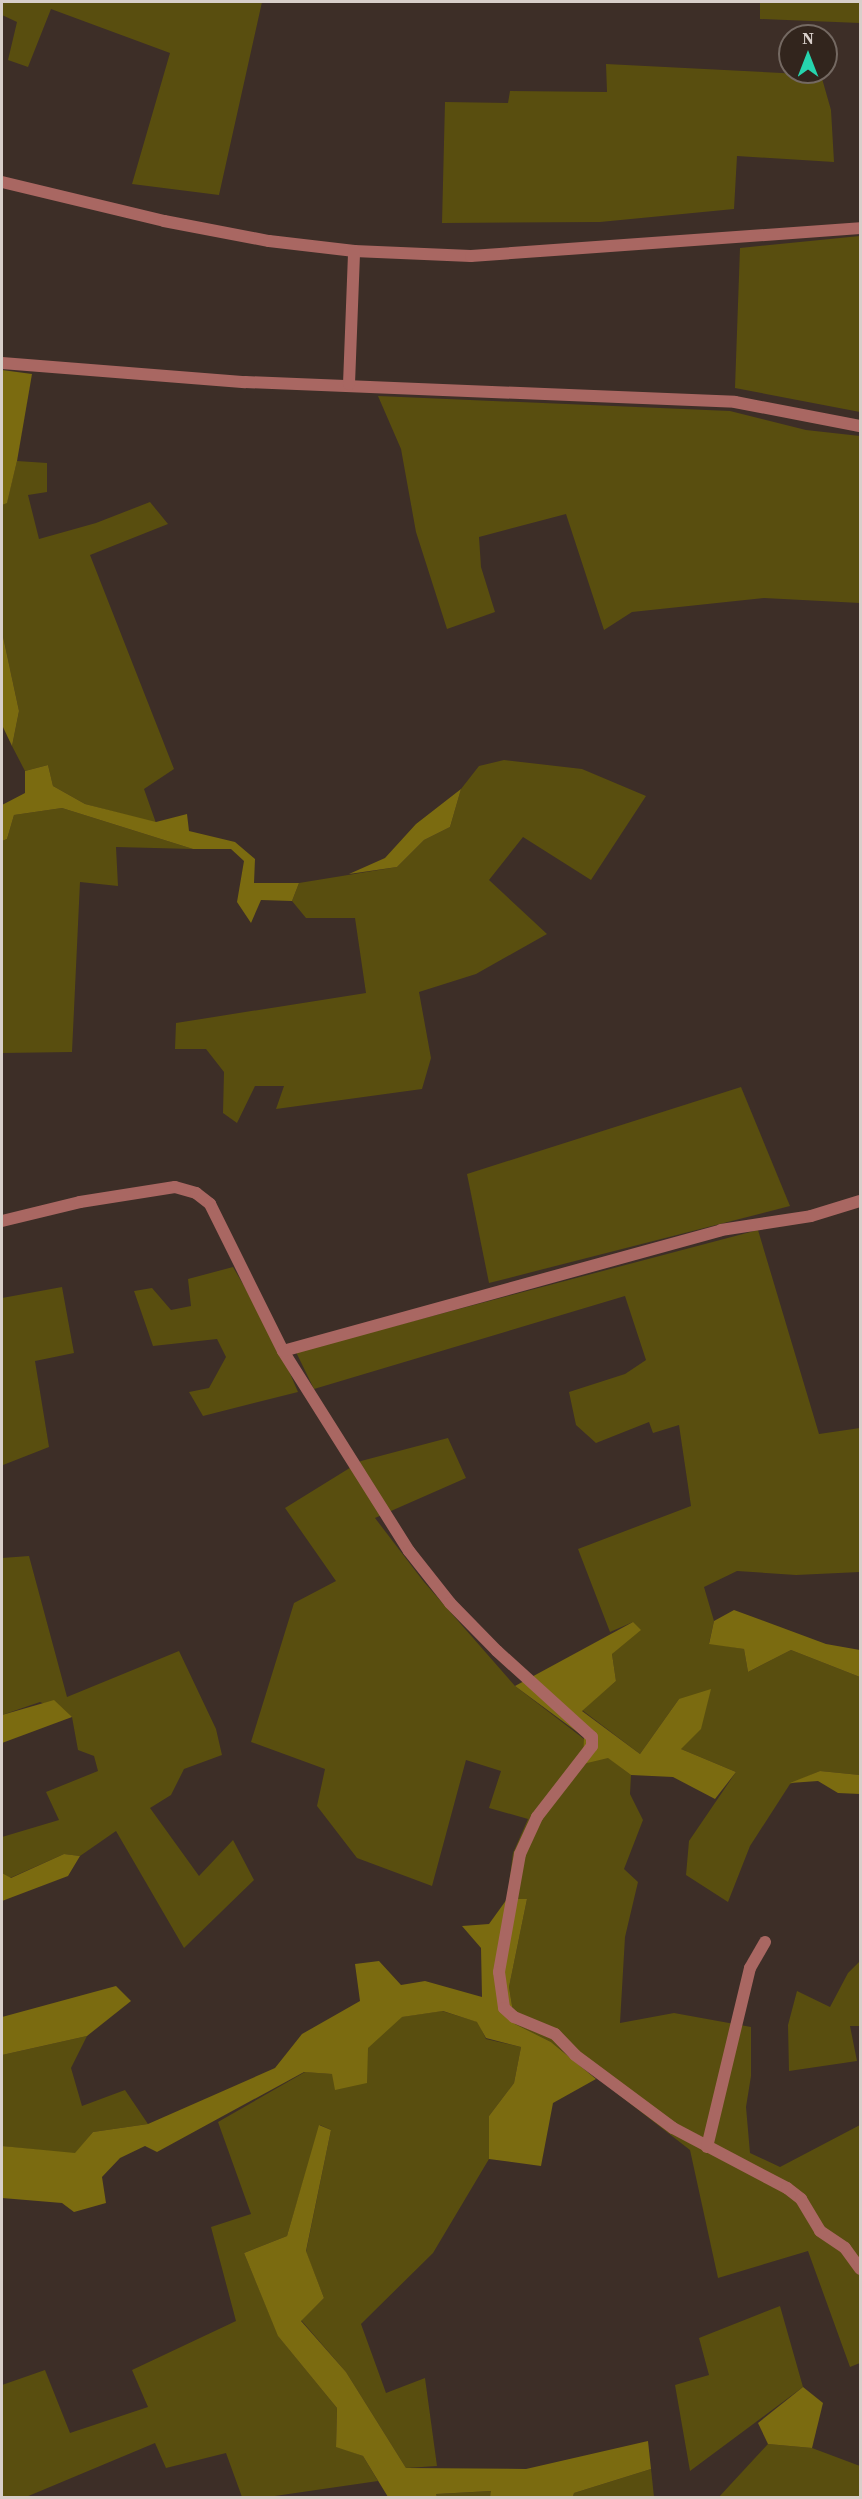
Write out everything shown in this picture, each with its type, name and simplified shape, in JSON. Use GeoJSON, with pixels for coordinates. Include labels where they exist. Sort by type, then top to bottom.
{"type":"FeatureCollection","features":[{"type":"Feature","properties":{"kind":"street"},"geometry":{"type":"LineString","coordinates":[[2,182],[164,221],[269,241],[354,251],[471,256],[861,228]]}},
{"type":"Feature","properties":{"kind":"street"},"geometry":{"type":"LineString","coordinates":[[349,384],[354,251]]}},
{"type":"Feature","properties":{"kind":"street"},"geometry":{"type":"LineString","coordinates":[[2,363],[176,378],[735,402],[861,426]]}},
{"type":"Feature","properties":{"kind":"street"},"geometry":{"type":"LineString","coordinates":[[2,1221],[138,1191],[175,1187],[196,1193],[210,1204],[283,1351],[354,1469],[409,1551],[450,1603],[531,1685],[592,1737],[592,1746],[537,1817],[520,1854],[499,1972],[504,2008],[514,2017],[555,2034],[575,2055],[647,2110],[707,2147],[787,2188],[801,2199],[820,2231],[845,2248],[861,2269]]}},
{"type":"Feature","properties":{"kind":"street"},"geometry":{"type":"LineString","coordinates":[[283,1351],[721,1230],[812,1216],[861,1201]]}},
{"type":"Feature","properties":{"kind":"street"},"geometry":{"type":"LineString","coordinates":[[707,2147],[750,1968],[765,1942]]}},
{"type":"Feature","properties":{"kind":"shaded area"},"geometry":{"type":"Polygon","coordinates":[[[2,2],[262,2],[219,195],[132,184],[170,53],[51,9],[28,67],[8,60],[17,22],[2,15],[2,2]]]}},
{"type":"Feature","properties":{"kind":"shaded area"},"geometry":{"type":"Polygon","coordinates":[[[760,2],[860,2],[860,23],[760,19],[760,2]]]}},
{"type":"Feature","properties":{"kind":"shaded area"},"geometry":{"type":"Polygon","coordinates":[[[606,64],[778,73],[778,84],[824,84],[831,110],[834,162],[737,156],[734,209],[600,222],[442,223],[445,102],[508,103],[510,91],[607,92],[606,64]]]}},
{"type":"Feature","properties":{"kind":"shaded area"},"geometry":{"type":"Polygon","coordinates":[[[860,236],[860,412],[735,388],[740,248],[860,236]]]}},
{"type":"Feature","properties":{"kind":"shaded area"},"geometry":{"type":"Polygon","coordinates":[[[2,370],[32,374],[17,461],[7,503],[2,505],[2,370]]]}},
{"type":"Feature","properties":{"kind":"shaded area"},"geometry":{"type":"Polygon","coordinates":[[[378,396],[730,411],[806,430],[860,436],[860,603],[764,598],[632,612],[604,630],[566,514],[479,537],[481,567],[495,612],[447,629],[416,532],[401,449],[378,396]]]}},
{"type":"Feature","properties":{"kind":"shaded area"},"geometry":{"type":"Polygon","coordinates":[[[17,461],[47,463],[47,492],[28,495],[39,539],[96,523],[150,502],[168,524],[90,555],[174,769],[144,789],[156,823],[85,804],[53,786],[48,765],[25,771],[12,746],[19,711],[2,632],[2,505],[7,502],[17,461]]]}},
{"type":"Feature","properties":{"kind":"shaded area"},"geometry":{"type":"Polygon","coordinates":[[[2,632],[19,711],[12,746],[2,725],[2,632]]]}},
{"type":"Feature","properties":{"kind":"shaded area"},"geometry":{"type":"Polygon","coordinates":[[[504,760],[582,769],[646,796],[591,880],[523,837],[489,880],[547,934],[476,974],[419,992],[431,1058],[422,1089],[276,1109],[284,1086],[255,1086],[237,1123],[223,1113],[224,1072],[206,1049],[175,1049],[176,1023],[366,993],[355,918],[306,918],[292,901],[299,883],[397,867],[424,840],[450,827],[461,789],[479,766],[504,760]]]}},
{"type":"Feature","properties":{"kind":"shaded area"},"geometry":{"type":"Polygon","coordinates":[[[48,765],[53,786],[85,804],[156,822],[187,814],[189,831],[235,842],[255,859],[254,883],[299,883],[292,901],[261,900],[251,923],[237,902],[244,861],[231,849],[193,849],[62,808],[14,815],[7,839],[2,841],[2,805],[25,793],[25,771],[48,765]]]}},
{"type":"Feature","properties":{"kind":"shaded area"},"geometry":{"type":"Polygon","coordinates":[[[461,789],[450,827],[424,840],[397,867],[349,874],[385,858],[416,824],[461,789]]]}},
{"type":"Feature","properties":{"kind":"shaded area"},"geometry":{"type":"Polygon","coordinates":[[[62,808],[193,849],[116,847],[118,886],[80,882],[72,1052],[2,1053],[2,841],[7,839],[14,815],[62,808]]]}},
{"type":"Feature","properties":{"kind":"shaded area"},"geometry":{"type":"Polygon","coordinates":[[[741,1087],[790,1206],[489,1283],[467,1174],[741,1087]]]}},
{"type":"Feature","properties":{"kind":"shaded area"},"geometry":{"type":"Polygon","coordinates":[[[758,1230],[819,1434],[860,1428],[860,1572],[796,1575],[737,1571],[704,1587],[714,1621],[709,1643],[744,1649],[748,1672],[791,1650],[860,1677],[860,1775],[820,1771],[790,1784],[750,1846],[728,1902],[686,1875],[689,1841],[736,1772],[681,1749],[679,1699],[640,1754],[582,1710],[616,1681],[612,1654],[633,1622],[610,1632],[578,1549],[691,1506],[679,1425],[653,1433],[649,1422],[596,1443],[576,1425],[569,1392],[625,1374],[646,1360],[625,1296],[314,1389],[296,1352],[758,1230]]]}},
{"type":"Feature","properties":{"kind":"shaded area"},"geometry":{"type":"Polygon","coordinates":[[[233,1267],[276,1341],[298,1392],[203,1416],[189,1392],[209,1388],[226,1357],[217,1339],[153,1346],[134,1291],[152,1288],[171,1310],[191,1306],[188,1279],[233,1267]]]}},
{"type":"Feature","properties":{"kind":"shaded area"},"geometry":{"type":"Polygon","coordinates":[[[62,1287],[74,1353],[35,1361],[49,1447],[3,1465],[2,1298],[62,1287]]]}},
{"type":"Feature","properties":{"kind":"shaded area"},"geometry":{"type":"Polygon","coordinates":[[[448,1438],[466,1478],[375,1518],[424,1582],[515,1686],[631,1775],[630,1794],[643,1820],[624,1869],[638,1882],[625,1937],[620,2023],[674,2013],[751,2027],[751,2076],[746,2107],[750,2153],[780,2167],[860,2125],[860,2363],[850,2367],[808,2251],[718,2278],[690,2150],[551,2042],[515,2024],[509,1987],[527,1899],[507,1899],[513,1853],[528,1819],[489,1808],[501,1771],[466,1760],[432,1886],[357,1858],[317,1806],[325,1769],[251,1742],[294,1603],[336,1581],[285,1508],[361,1461],[448,1438]]]}},
{"type":"Feature","properties":{"kind":"shaded area"},"geometry":{"type":"Polygon","coordinates":[[[29,1556],[67,1697],[179,1651],[216,1729],[222,1755],[184,1769],[171,1795],[150,1808],[199,1876],[233,1840],[254,1880],[184,1948],[116,1831],[80,1856],[64,1854],[10,1878],[2,1873],[2,1837],[59,1820],[46,1792],[98,1771],[94,1756],[78,1750],[72,1717],[40,1702],[2,1715],[2,1558],[29,1556]]]}},
{"type":"Feature","properties":{"kind":"shaded area"},"geometry":{"type":"Polygon","coordinates":[[[734,1610],[826,1644],[860,1650],[860,1677],[791,1650],[748,1672],[744,1649],[709,1644],[714,1621],[734,1610]]]}},
{"type":"Feature","properties":{"kind":"shaded area"},"geometry":{"type":"Polygon","coordinates":[[[633,1622],[641,1630],[612,1654],[616,1681],[582,1711],[640,1754],[679,1699],[711,1689],[701,1729],[681,1749],[736,1772],[715,1799],[673,1777],[631,1775],[608,1758],[583,1764],[584,1737],[515,1686],[633,1622]]]}},
{"type":"Feature","properties":{"kind":"shaded area"},"geometry":{"type":"Polygon","coordinates":[[[54,1700],[72,1717],[2,1743],[2,1715],[54,1700]]]}},
{"type":"Feature","properties":{"kind":"shaded area"},"geometry":{"type":"Polygon","coordinates":[[[820,1771],[860,1775],[860,1794],[838,1793],[818,1781],[790,1783],[820,1771]]]}},
{"type":"Feature","properties":{"kind":"shaded area"},"geometry":{"type":"Polygon","coordinates":[[[64,1854],[80,1856],[68,1876],[2,1901],[2,1873],[11,1878],[64,1854]]]}},
{"type":"Feature","properties":{"kind":"shaded area"},"geometry":{"type":"Polygon","coordinates":[[[507,1899],[527,1899],[509,1987],[515,2024],[551,2042],[596,2079],[553,2103],[541,2166],[489,2159],[489,2116],[514,2083],[521,2047],[486,2038],[477,2022],[443,2011],[402,2017],[368,2048],[367,2083],[335,2090],[332,2074],[304,2072],[157,2152],[145,2146],[120,2158],[102,2177],[106,2203],[74,2212],[62,2203],[2,2198],[2,2146],[75,2153],[93,2132],[148,2124],[275,2068],[302,2034],[360,2001],[355,1964],[379,1961],[401,1985],[425,1981],[482,1997],[481,1948],[462,1926],[489,1924],[507,1899]]]}},
{"type":"Feature","properties":{"kind":"shaded area"},"geometry":{"type":"Polygon","coordinates":[[[860,1961],[860,2026],[850,2026],[857,2061],[789,2071],[788,2025],[797,1991],[830,2007],[848,1973],[860,1961]]]}},
{"type":"Feature","properties":{"kind":"shaded area"},"geometry":{"type":"Polygon","coordinates":[[[116,1986],[131,2001],[87,2036],[2,2055],[2,2017],[116,1986]]]}},
{"type":"Feature","properties":{"kind":"shaded area"},"geometry":{"type":"Polygon","coordinates":[[[442,2011],[478,2022],[486,2039],[521,2047],[514,2083],[489,2116],[489,2159],[433,2253],[361,2324],[386,2393],[425,2378],[437,2466],[406,2468],[346,2372],[301,2320],[324,2298],[306,2252],[331,2130],[320,2125],[287,2236],[244,2253],[279,2337],[337,2408],[336,2446],[363,2456],[378,2481],[268,2497],[242,2497],[226,2453],[166,2468],[155,2443],[26,2497],[2,2497],[2,2385],[45,2370],[70,2433],[148,2407],[132,2370],[236,2321],[211,2227],[251,2214],[218,2122],[305,2072],[332,2074],[401,2017],[442,2011]]]}},
{"type":"Feature","properties":{"kind":"shaded area"},"geometry":{"type":"Polygon","coordinates":[[[87,2036],[71,2068],[82,2106],[125,2090],[148,2124],[93,2132],[75,2154],[2,2146],[2,2055],[87,2036]]]}},
{"type":"Feature","properties":{"kind":"shaded area"},"geometry":{"type":"Polygon","coordinates":[[[319,2125],[331,2130],[306,2251],[324,2298],[301,2321],[346,2372],[406,2468],[526,2469],[648,2441],[651,2469],[574,2493],[573,2497],[490,2497],[491,2491],[436,2494],[437,2497],[388,2497],[363,2456],[336,2447],[337,2408],[278,2336],[244,2253],[287,2236],[319,2125]]]}},
{"type":"Feature","properties":{"kind":"shaded area"},"geometry":{"type":"Polygon","coordinates":[[[780,2306],[803,2387],[690,2471],[675,2385],[709,2375],[699,2338],[780,2306]]]}},
{"type":"Feature","properties":{"kind":"shaded area"},"geometry":{"type":"Polygon","coordinates":[[[803,2387],[823,2403],[812,2448],[768,2444],[758,2423],[803,2387]]]}},
{"type":"Feature","properties":{"kind":"shaded area"},"geometry":{"type":"Polygon","coordinates":[[[768,2444],[812,2448],[860,2466],[860,2497],[718,2498],[768,2444]]]}},
{"type":"Feature","properties":{"kind":"shaded area"},"geometry":{"type":"Polygon","coordinates":[[[651,2469],[654,2497],[573,2498],[574,2493],[651,2469]]]}},
{"type":"Feature","properties":{"kind":"shaded area"},"geometry":{"type":"Polygon","coordinates":[[[492,2491],[490,2497],[437,2497],[436,2494],[492,2491]]]}}]}
